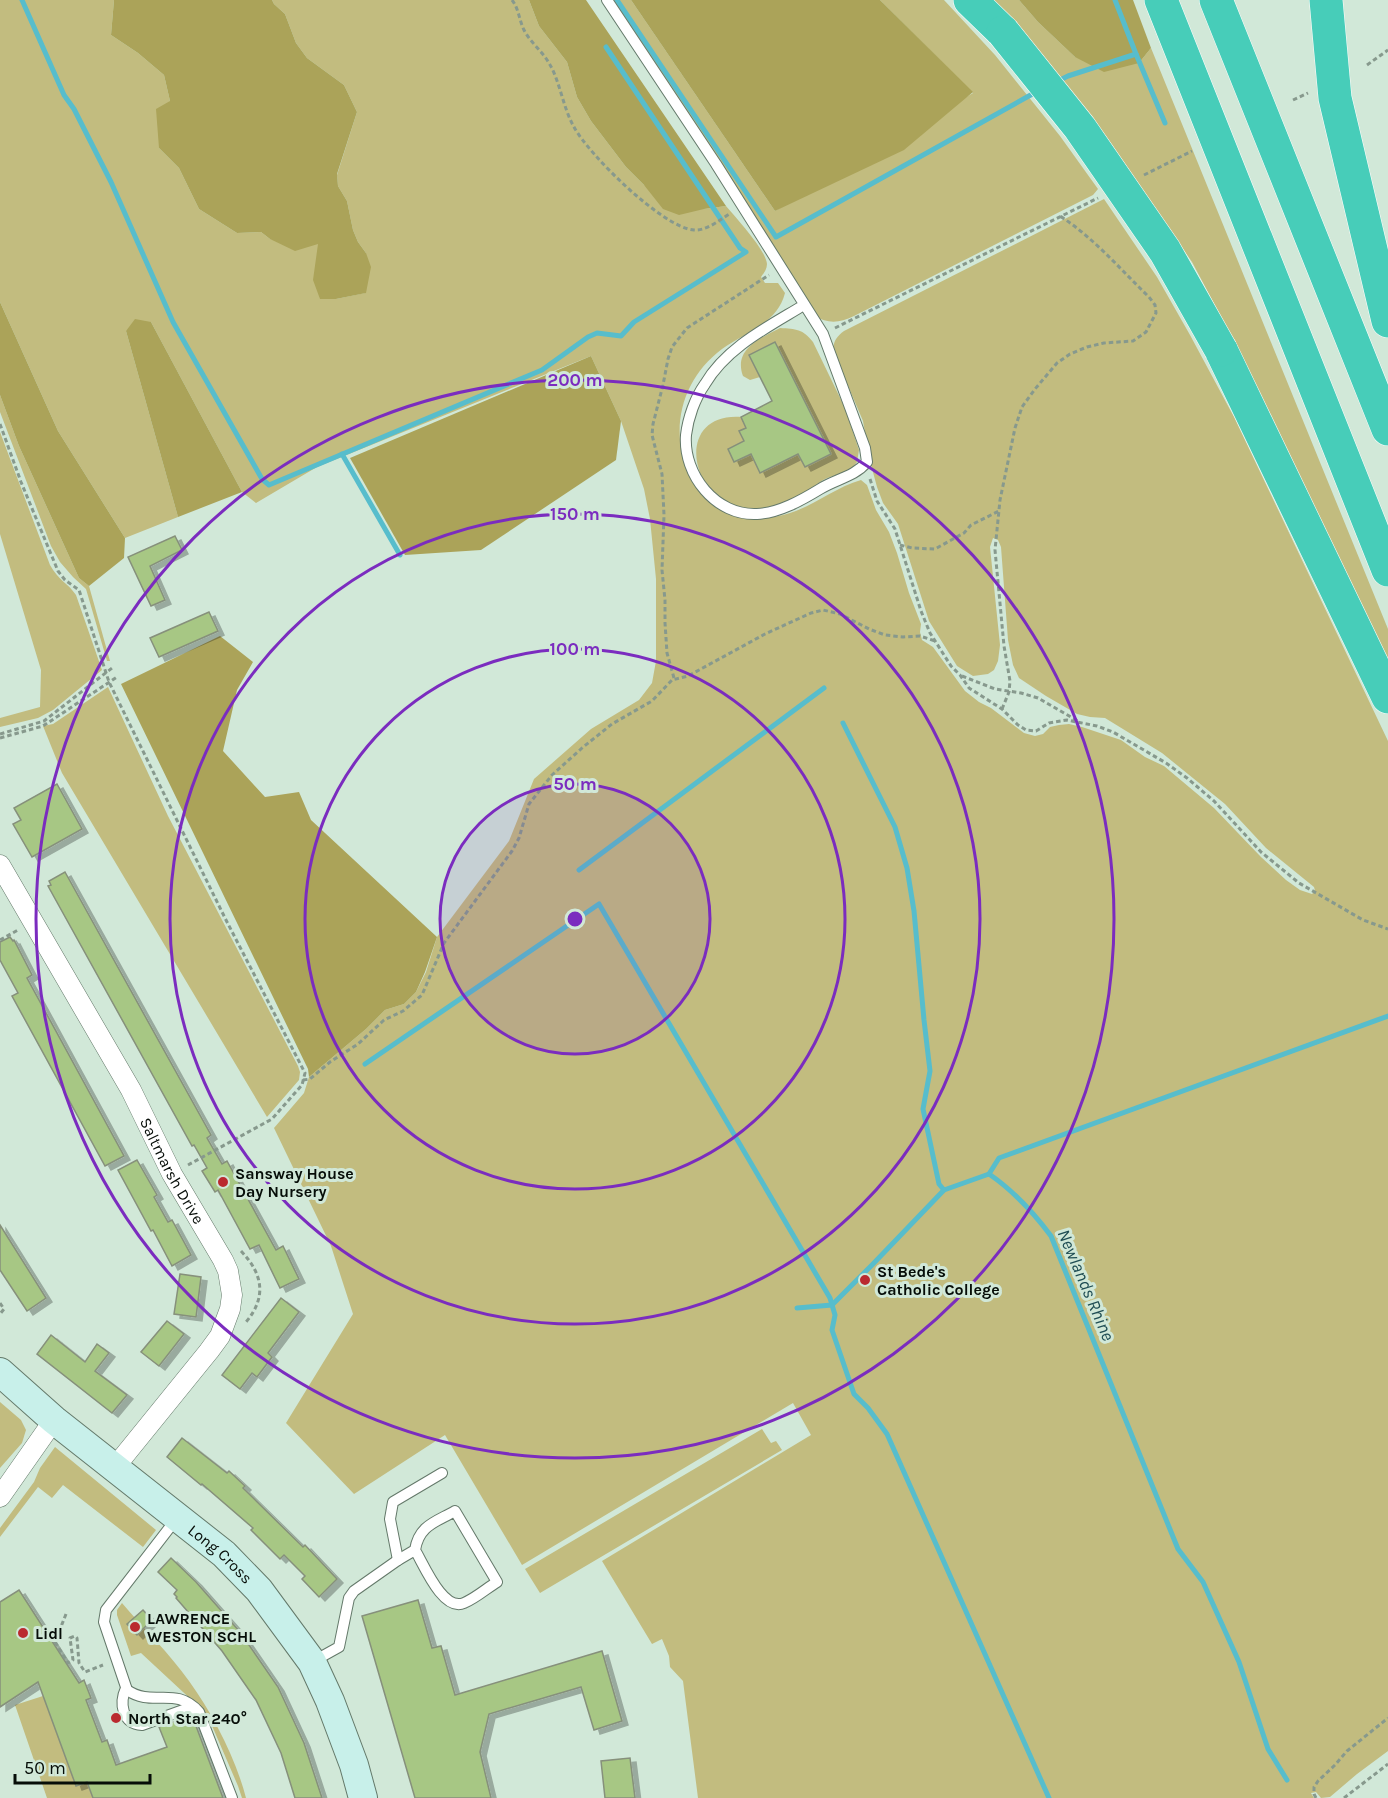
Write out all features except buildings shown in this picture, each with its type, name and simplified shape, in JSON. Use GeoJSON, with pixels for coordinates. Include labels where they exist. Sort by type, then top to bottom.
{"type":"FeatureCollection","features":[{"type":"Feature","properties":{"kind":"highway"},"geometry":{"type":"LineString","coordinates":[[970,0],[1003,32],[1080,128],[1165,250],[1221,350],[1388,697]]}},
{"type":"Feature","properties":{"kind":"highway"},"geometry":{"type":"LineString","coordinates":[[1161,0],[1388,570]]}},
{"type":"Feature","properties":{"kind":"highway"},"geometry":{"type":"LineString","coordinates":[[1216,0],[1388,429]]}},
{"type":"Feature","properties":{"kind":"highway"},"geometry":{"type":"LineString","coordinates":[[1326,0],[1335,98],[1388,321]]}},
{"type":"Feature","properties":{"kind":"street","name":"Saltmarsh Drive"},"geometry":{"type":"LineString","coordinates":[[0,865],[130,1090],[172,1174],[228,1270],[232,1295],[230,1309],[220,1336],[115,1467]]}},
{"type":"Feature","properties":{"kind":"street","name":"Long Cross"},"geometry":{"type":"LineString","coordinates":[[0,1372],[54,1420],[224,1554],[259,1590],[312,1662],[334,1711],[354,1765],[363,1798]]}},
{"type":"Feature","properties":{"kind":"street"},"geometry":{"type":"LineString","coordinates":[[0,1497],[54,1420]]}},
{"type":"Feature","properties":{"kind":"lane"},"geometry":{"type":"LineString","coordinates":[[607,0],[823,334],[865,448],[867,462],[860,471],[822,488],[807,498],[772,512],[759,514],[737,512],[719,504],[701,484],[691,464],[686,435],[691,413],[705,384],[729,355],[745,341],[804,305]]}},
{"type":"Feature","properties":{"kind":"lane"},"geometry":{"type":"LineString","coordinates":[[398,1560],[390,1519],[393,1502],[442,1473]]}},
{"type":"Feature","properties":{"kind":"lane"},"geometry":{"type":"LineString","coordinates":[[455,1511],[497,1582],[463,1604],[455,1603],[444,1598],[416,1550],[417,1539],[423,1530],[455,1511]]}},
{"type":"Feature","properties":{"kind":"lane"},"geometry":{"type":"LineString","coordinates":[[177,1518],[104,1613],[104,1622],[126,1688],[122,1704],[128,1719],[139,1725],[189,1708],[199,1712]]}},
{"type":"Feature","properties":{"kind":"lane"},"geometry":{"type":"LineString","coordinates":[[312,1662],[339,1647],[347,1605],[354,1592],[398,1560],[416,1550]]}},
{"type":"Feature","properties":{"kind":"lane"},"geometry":{"type":"LineString","coordinates":[[126,1688],[136,1695],[147,1698],[179,1698],[199,1712],[232,1798]]}},
{"type":"Feature","properties":{"kind":"lane"},"geometry":{"type":"LineString","coordinates":[[156,1698],[163,1702],[164,1707],[156,1720]]}},
{"type":"Feature","properties":{"kind":"path"},"geometry":{"type":"LineString","coordinates":[[512,0],[527,36],[549,63],[561,98],[583,142],[636,196],[661,216],[692,231],[708,226],[742,207]]}},
{"type":"Feature","properties":{"kind":"path"},"geometry":{"type":"LineString","coordinates":[[1366,65],[1388,50]]}},
{"type":"Feature","properties":{"kind":"path"},"geometry":{"type":"LineString","coordinates":[[1293,100],[1309,93]]}},
{"type":"Feature","properties":{"kind":"path"},"geometry":{"type":"LineString","coordinates":[[1141,176],[1192,151]]}},
{"type":"Feature","properties":{"kind":"path"},"geometry":{"type":"LineString","coordinates":[[823,334],[1100,196]]}},
{"type":"Feature","properties":{"kind":"path"},"geometry":{"type":"LineString","coordinates":[[1002,708],[1009,692],[1010,681],[1004,646],[995,550],[999,511],[1015,428],[1023,407],[1057,363],[1087,346],[1133,341],[1146,332],[1155,315],[1155,305],[1149,297],[1095,242],[1060,216]]}},
{"type":"Feature","properties":{"kind":"path"},"geometry":{"type":"LineString","coordinates":[[0,424],[58,572],[79,590],[109,682],[226,920],[305,1073],[302,1085],[272,1119],[172,1174]]}},
{"type":"Feature","properties":{"kind":"path"},"geometry":{"type":"LineString","coordinates":[[867,462],[877,501],[891,522],[921,611],[935,641],[969,688],[1002,708],[1018,725],[1032,731],[1049,723],[1061,721],[1081,723],[1113,732],[1166,763],[1214,801],[1261,852],[1299,883],[1363,920],[1388,929]]}},
{"type":"Feature","properties":{"kind":"path"},"geometry":{"type":"LineString","coordinates":[[900,545],[912,549],[935,549],[964,533],[971,525],[999,511]]}},
{"type":"Feature","properties":{"kind":"path"},"geometry":{"type":"LineString","coordinates":[[303,1080],[310,1080],[330,1062],[358,1044],[384,1020],[403,1011],[422,995],[444,943],[512,851],[519,838],[529,804],[545,782],[612,724],[652,701],[672,680],[688,676],[765,634],[818,611],[835,612],[885,635],[920,636],[935,641]]}},
{"type":"Feature","properties":{"kind":"path"},"geometry":{"type":"LineString","coordinates":[[0,736],[44,721],[112,668]]}},
{"type":"Feature","properties":{"kind":"path"},"geometry":{"type":"LineString","coordinates":[[960,675],[985,686],[1038,698],[1081,723]]}},
{"type":"Feature","properties":{"kind":"path"},"geometry":{"type":"LineString","coordinates":[[0,736],[44,726],[117,677]]}},
{"type":"Feature","properties":{"kind":"path"},"geometry":{"type":"LineString","coordinates":[[0,1303],[4,1309],[0,1314]]}},
{"type":"Feature","properties":{"kind":"path"},"geometry":{"type":"LineString","coordinates":[[66,1614],[55,1642],[68,1663],[73,1660],[70,1638],[75,1636],[79,1663],[85,1672],[116,1660]]}},
{"type":"Feature","properties":{"kind":"path"},"geometry":{"type":"LineString","coordinates":[[1316,1798],[1314,1786],[1318,1781],[1347,1751],[1388,1718]]}},
{"type":"Feature","properties":{"kind":"path"},"geometry":{"type":"LineString","coordinates":[[1344,1798],[1388,1764]]}},
{"type":"Feature","properties":{"kind":"shaded area"},"geometry":{"type":"Polygon","coordinates":[[[0,0],[114,0],[111,35],[138,53],[164,75],[170,101],[159,148],[179,168],[199,209],[237,233],[261,232],[270,239],[318,244],[320,299],[336,299],[365,293],[366,253],[353,230],[347,201],[338,186],[337,175],[357,112],[344,85],[307,58],[296,43],[285,14],[272,0],[529,0],[539,26],[567,62],[577,97],[591,121],[626,167],[644,185],[704,209],[726,206],[762,251],[767,264],[761,277],[765,283],[778,283],[785,293],[781,304],[768,320],[722,349],[707,362],[687,393],[680,429],[681,447],[686,465],[702,495],[723,511],[749,518],[763,518],[799,510],[861,480],[867,485],[876,510],[889,532],[921,624],[922,640],[933,647],[965,691],[1024,733],[1035,736],[1043,734],[1050,727],[1069,724],[1121,740],[1145,757],[1164,766],[1214,808],[1286,880],[1300,890],[1312,894],[1315,891],[1314,887],[1266,848],[1225,804],[1162,753],[1105,718],[1077,714],[1019,678],[1013,665],[1008,640],[1001,547],[998,540],[993,538],[990,547],[1000,645],[998,661],[994,670],[988,674],[973,676],[957,666],[929,621],[898,524],[883,503],[877,487],[863,421],[834,353],[835,341],[844,331],[1104,199],[1157,277],[1234,417],[1388,741],[1388,1751],[1330,1797],[1321,1798],[1316,1792],[1311,1793],[1314,1798],[698,1798],[683,1681],[670,1667],[669,1656],[662,1639],[652,1644],[602,1561],[811,1435],[793,1403],[522,1565],[445,1435],[354,1494],[286,1423],[353,1314],[331,1246],[274,1128],[304,1093],[309,1077],[385,1010],[404,1004],[416,992],[426,972],[437,937],[509,841],[534,779],[591,729],[639,700],[652,683],[656,661],[656,579],[650,519],[644,489],[621,421],[591,356],[317,467],[256,503],[242,492],[151,322],[126,331],[178,517],[125,538],[58,431],[0,302],[0,0]]]}},
{"type":"Feature","properties":{"kind":"shaded area"},"geometry":{"type":"Polygon","coordinates":[[[114,0],[272,0],[285,14],[296,43],[307,58],[344,85],[357,112],[337,174],[338,186],[347,201],[353,230],[371,267],[366,293],[336,299],[320,299],[313,280],[318,244],[295,251],[261,232],[237,233],[199,209],[179,168],[159,148],[156,109],[170,101],[164,75],[138,53],[111,35],[114,0]]]}},
{"type":"Feature","properties":{"kind":"shaded area"},"geometry":{"type":"Polygon","coordinates":[[[529,0],[586,0],[726,206],[679,215],[663,209],[626,167],[591,121],[577,97],[567,62],[539,26],[529,0]]]}},
{"type":"Feature","properties":{"kind":"shaded area"},"geometry":{"type":"Polygon","coordinates":[[[609,0],[631,0],[775,211],[973,93],[880,0],[944,0],[995,55],[1060,136],[1098,189],[1093,195],[854,316],[834,322],[819,319],[814,316],[609,0]]]}},
{"type":"Feature","properties":{"kind":"shaded area"},"geometry":{"type":"Polygon","coordinates":[[[631,0],[880,0],[973,92],[904,150],[775,211],[631,0]]]}},
{"type":"Feature","properties":{"kind":"shaded area"},"geometry":{"type":"Polygon","coordinates":[[[993,0],[1019,0],[1038,22],[1075,57],[1139,63],[1151,48],[1388,629],[1388,661],[1242,356],[1192,262],[1106,136],[993,0]]]}},
{"type":"Feature","properties":{"kind":"shaded area"},"geometry":{"type":"Polygon","coordinates":[[[1019,0],[1133,0],[1151,48],[1139,63],[1104,72],[1075,57],[1038,22],[1019,0]]]}},
{"type":"Feature","properties":{"kind":"shaded area"},"geometry":{"type":"Polygon","coordinates":[[[0,302],[58,431],[125,538],[124,558],[89,586],[79,578],[19,446],[0,395],[0,302]]]}},
{"type":"Feature","properties":{"kind":"shaded area"},"geometry":{"type":"Polygon","coordinates":[[[135,319],[151,322],[242,492],[178,517],[126,331],[135,319]]]}},
{"type":"Feature","properties":{"kind":"shaded area"},"geometry":{"type":"Polygon","coordinates":[[[780,328],[799,330],[813,342],[845,408],[859,450],[857,462],[850,471],[827,478],[806,494],[789,501],[763,509],[735,507],[717,497],[704,482],[697,464],[697,446],[704,430],[718,420],[741,417],[746,428],[739,431],[744,441],[728,449],[734,462],[751,454],[760,473],[798,454],[806,467],[831,454],[775,342],[749,355],[760,377],[750,380],[743,376],[741,367],[745,352],[757,340],[780,328]]]}},
{"type":"Feature","properties":{"kind":"shaded area"},"geometry":{"type":"Polygon","coordinates":[[[591,356],[621,421],[616,460],[481,550],[405,555],[350,458],[591,356]]]}},
{"type":"Feature","properties":{"kind":"shaded area"},"geometry":{"type":"Polygon","coordinates":[[[0,395],[19,446],[79,578],[89,586],[110,661],[107,661],[86,589],[60,562],[51,546],[0,412],[0,395]]]}},
{"type":"Feature","properties":{"kind":"shaded area"},"geometry":{"type":"Polygon","coordinates":[[[0,432],[50,565],[76,595],[102,670],[53,710],[38,718],[0,727],[0,718],[40,707],[41,670],[0,534],[0,432]]]}},
{"type":"Feature","properties":{"kind":"shaded area"},"geometry":{"type":"Polygon","coordinates":[[[220,636],[253,662],[237,690],[223,751],[265,797],[299,792],[311,820],[437,937],[416,992],[404,1004],[385,1010],[309,1077],[308,1069],[121,684],[220,636]]]}},
{"type":"Feature","properties":{"kind":"shaded area"},"geometry":{"type":"Polygon","coordinates":[[[108,687],[168,816],[298,1066],[299,1080],[267,1117],[62,773],[43,726],[53,724],[108,687]]]}},
{"type":"Feature","properties":{"kind":"shaded area"},"geometry":{"type":"Polygon","coordinates":[[[0,1402],[21,1420],[26,1430],[22,1443],[0,1468],[0,1402]]]}},
{"type":"Feature","properties":{"kind":"shaded area"},"geometry":{"type":"Polygon","coordinates":[[[762,1429],[771,1443],[776,1441],[782,1450],[540,1593],[525,1569],[762,1429]]]}},
{"type":"Feature","properties":{"kind":"shaded area"},"geometry":{"type":"Polygon","coordinates":[[[55,1447],[156,1530],[143,1547],[63,1485],[52,1498],[38,1487],[0,1537],[0,1528],[34,1482],[40,1468],[55,1447]]]}},
{"type":"Feature","properties":{"kind":"shaded area"},"geometry":{"type":"Polygon","coordinates":[[[122,1603],[173,1661],[198,1694],[230,1753],[246,1798],[242,1798],[213,1728],[197,1705],[141,1653],[131,1656],[117,1615],[117,1610],[122,1603]]]}},
{"type":"Feature","properties":{"kind":"shaded area"},"geometry":{"type":"Polygon","coordinates":[[[43,1696],[76,1785],[87,1782],[93,1798],[47,1798],[15,1705],[43,1696]]]}},
{"type":"Feature","properties":{"kind":"waterway"},"geometry":{"type":"LineString","coordinates":[[22,0],[64,95],[74,109],[111,182],[173,322],[262,479],[269,485],[542,370],[597,333],[621,336],[634,322],[746,252],[740,248],[606,47]]}},
{"type":"Feature","properties":{"kind":"waterway"},"geometry":{"type":"LineString","coordinates":[[617,0],[776,237],[1036,92]]}},
{"type":"Feature","properties":{"kind":"waterway"},"geometry":{"type":"LineString","coordinates":[[1058,81],[1136,54],[1115,0]]}},
{"type":"Feature","properties":{"kind":"waterway"},"geometry":{"type":"LineString","coordinates":[[1136,54],[1165,123]]}},
{"type":"Feature","properties":{"kind":"waterway"},"geometry":{"type":"LineString","coordinates":[[342,454],[400,555]]}},
{"type":"Feature","properties":{"kind":"waterway"},"geometry":{"type":"LineString","coordinates":[[579,870],[824,688]]}},
{"type":"Feature","properties":{"kind":"waterway","name":"Newlands Rhine"},"geometry":{"type":"LineString","coordinates":[[843,723],[895,827],[907,868],[914,911],[930,1071],[923,1109],[939,1184],[944,1190],[989,1174],[1023,1202],[1051,1236],[1178,1549],[1203,1582],[1239,1662],[1268,1749],[1287,1780]]}},
{"type":"Feature","properties":{"kind":"waterway"},"geometry":{"type":"LineString","coordinates":[[365,1064],[599,904],[830,1298],[835,1315],[832,1330],[854,1394],[868,1408],[887,1434],[1049,1798]]}},
{"type":"Feature","properties":{"kind":"waterway"},"geometry":{"type":"LineString","coordinates":[[989,1174],[999,1158],[1388,1016]]}},
{"type":"Feature","properties":{"kind":"waterway"},"geometry":{"type":"LineString","coordinates":[[797,1308],[832,1305],[944,1190]]}},
{"type":"Feature","properties":{"kind":"place","name":"Sansway House Day Nursery"},"geometry":{"type":"Point","coordinates":[223,1182]}},
{"type":"Feature","properties":{"kind":"place","name":"St Bede's Catholic College"},"geometry":{"type":"Point","coordinates":[865,1280]}},
{"type":"Feature","properties":{"kind":"place","name":"LAWRENCE WESTON SCHL"},"geometry":{"type":"Point","coordinates":[135,1627]}},
{"type":"Feature","properties":{"kind":"place","name":"Lidl"},"geometry":{"type":"Point","coordinates":[23,1633]}},
{"type":"Feature","properties":{"kind":"place","name":"North Star 240°"},"geometry":{"type":"Point","coordinates":[116,1718]}}]}
